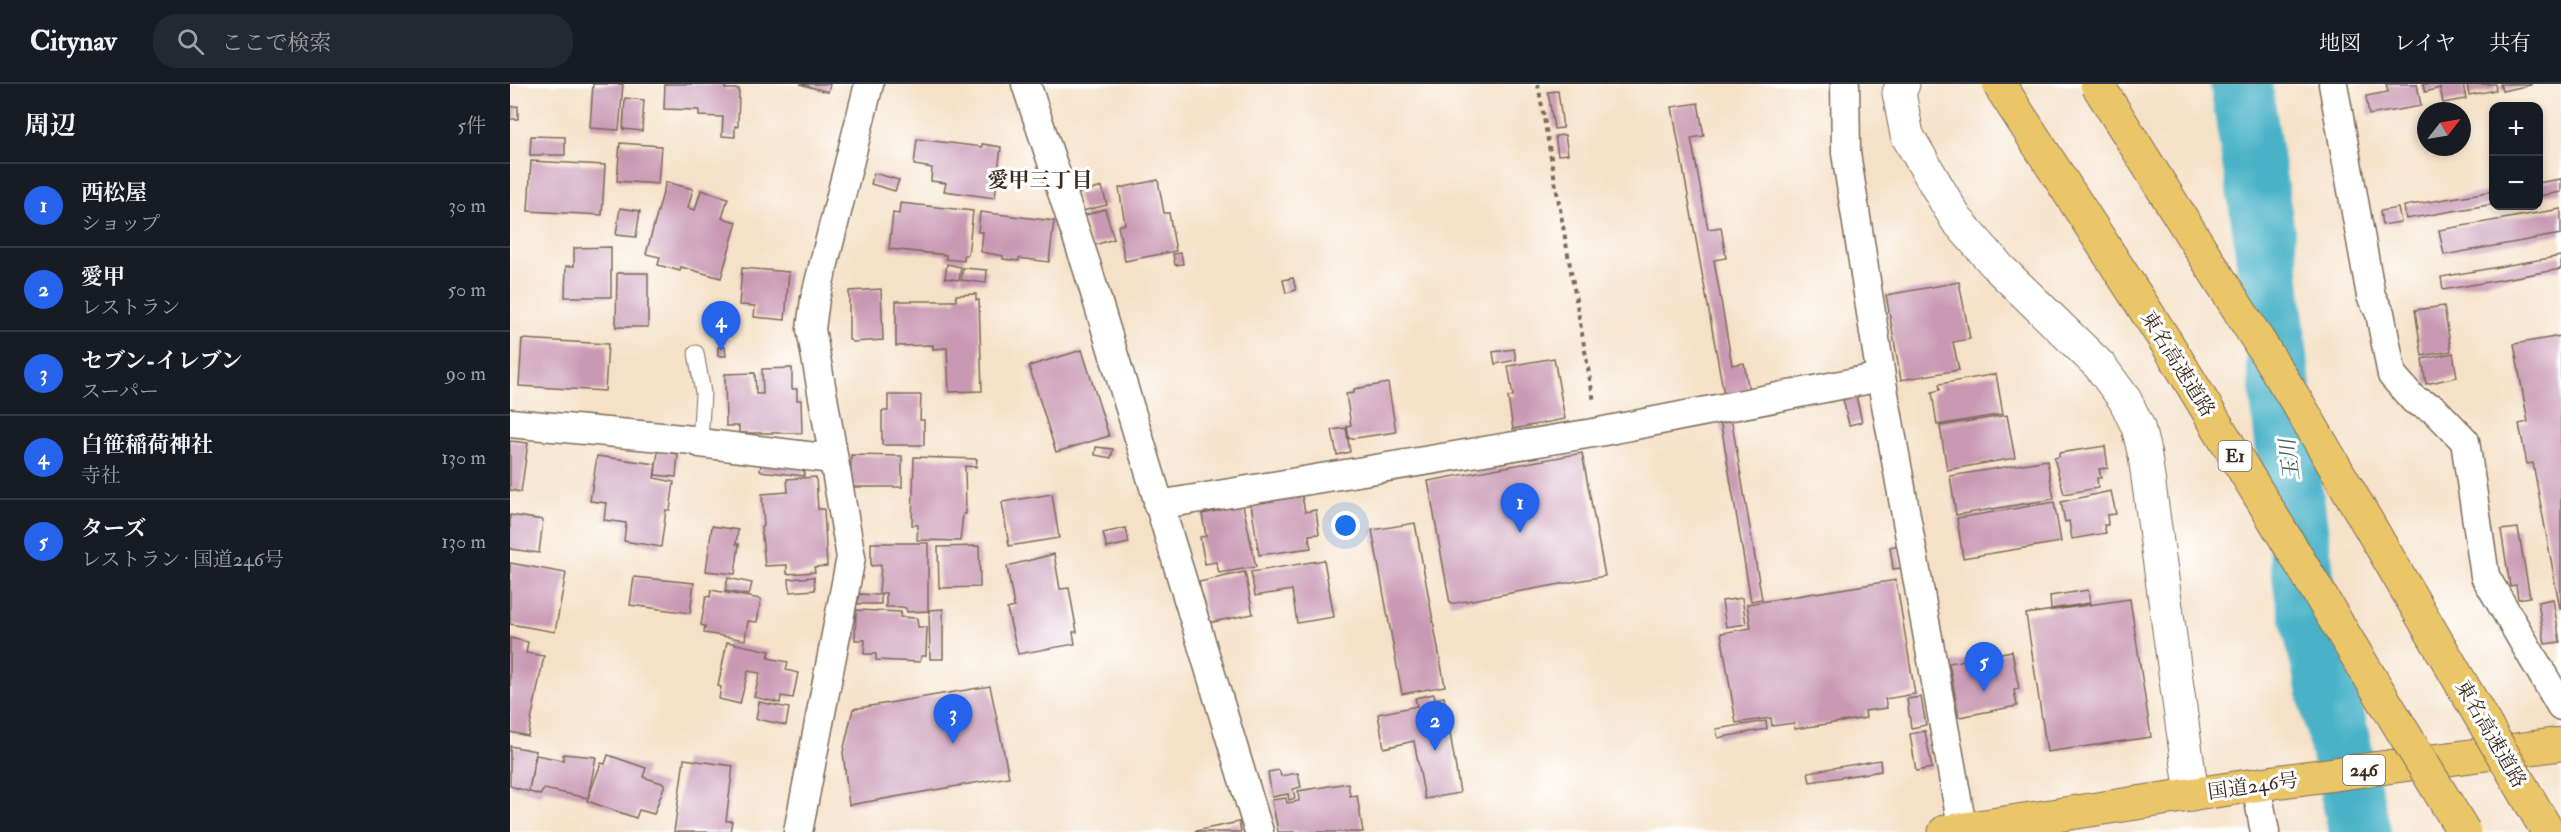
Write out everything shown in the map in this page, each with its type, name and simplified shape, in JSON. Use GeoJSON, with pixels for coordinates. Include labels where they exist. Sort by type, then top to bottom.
{"type":"FeatureCollection","features":[{"type":"Feature","properties":{"kind":"highway","name":"東名高速道路"},"geometry":{"type":"LineString","coordinates":[[1999,84],[2168,345],[2464,832]]}},
{"type":"Feature","properties":{"kind":"highway","name":"東名高速道路"},"geometry":{"type":"LineString","coordinates":[[2097,84],[2300,407],[2548,832]]}},
{"type":"Feature","properties":{"kind":"highway","name":"国道246号"},"geometry":{"type":"LineString","coordinates":[[1957,831],[2266,784],[2561,744]]}},
{"type":"Feature","properties":{"kind":"street"},"geometry":{"type":"LineString","coordinates":[[798,832],[851,557],[811,329],[816,299],[869,84]]}},
{"type":"Feature","properties":{"kind":"street"},"geometry":{"type":"LineString","coordinates":[[1026,84],[1087,267],[1259,832]]}},
{"type":"Feature","properties":{"kind":"street"},"geometry":{"type":"LineString","coordinates":[[1845,84],[1846,153],[1957,831]]}},
{"type":"Feature","properties":{"kind":"street"},"geometry":{"type":"LineString","coordinates":[[2333,84],[2371,296],[2380,313],[2391,375],[2414,400],[2434,409],[2465,441],[2485,576],[2561,706]]}},
{"type":"Feature","properties":{"kind":"street"},"geometry":{"type":"LineString","coordinates":[[1894,87],[1907,135],[1956,219],[1999,267],[2100,366],[2126,400],[2138,427],[2145,456],[2192,795]]}},
{"type":"Feature","properties":{"kind":"street"},"geometry":{"type":"LineString","coordinates":[[1158,505],[1599,432],[1881,377]]}},
{"type":"Feature","properties":{"kind":"street"},"geometry":{"type":"LineString","coordinates":[[510,423],[693,440],[700,443],[832,459]]}},
{"type":"Feature","properties":{"kind":"street"},"geometry":{"type":"LineString","coordinates":[[2265,832],[2266,784]]}},
{"type":"Feature","properties":{"kind":"lane"},"geometry":{"type":"LineString","coordinates":[[696,353],[703,393],[700,443]]}},
{"type":"Feature","properties":{"kind":"path"},"geometry":{"type":"LineString","coordinates":[[1538,84],[1599,432]]}},
{"type":"Feature","properties":{"kind":"building"},"geometry":{"type":"Polygon","coordinates":[[[593,84],[623,84],[619,130],[590,128],[593,84]]]}},
{"type":"Feature","properties":{"kind":"building"},"geometry":{"type":"Polygon","coordinates":[[[665,84],[725,84],[725,89],[739,89],[738,127],[735,126],[735,137],[722,136],[723,117],[699,116],[699,110],[664,109],[665,84]]]}},
{"type":"Feature","properties":{"kind":"building"},"geometry":{"type":"Polygon","coordinates":[[[800,84],[830,84],[828,92],[800,84]]]}},
{"type":"Feature","properties":{"kind":"building"},"geometry":{"type":"Polygon","coordinates":[[[2386,84],[2417,84],[2420,102],[2417,102],[2417,107],[2369,115],[2366,96],[2388,92],[2386,84]]]}},
{"type":"Feature","properties":{"kind":"building"},"geometry":{"type":"Polygon","coordinates":[[[2423,84],[2463,84],[2466,99],[2443,102],[2440,88],[2425,92],[2423,84]]]}},
{"type":"Feature","properties":{"kind":"building"},"geometry":{"type":"Polygon","coordinates":[[[2467,84],[2495,84],[2496,90],[2469,95],[2467,84]]]}},
{"type":"Feature","properties":{"kind":"building"},"geometry":{"type":"Polygon","coordinates":[[[2500,84],[2531,84],[2531,85],[2502,91],[2500,84]]]}},
{"type":"Feature","properties":{"kind":"building"},"geometry":{"type":"Polygon","coordinates":[[[1558,91],[1563,128],[1554,129],[1548,92],[1558,91]]]}},
{"type":"Feature","properties":{"kind":"building"},"geometry":{"type":"Polygon","coordinates":[[[625,98],[644,100],[642,131],[623,129],[625,98]]]}},
{"type":"Feature","properties":{"kind":"building"},"geometry":{"type":"Polygon","coordinates":[[[1698,103],[1704,136],[1691,138],[1708,229],[1721,227],[1726,258],[1714,260],[1732,365],[1744,363],[1749,391],[1724,395],[1672,107],[1698,103]]]}},
{"type":"Feature","properties":{"kind":"building"},"geometry":{"type":"Polygon","coordinates":[[[518,106],[518,119],[510,119],[510,107],[518,106]]]}},
{"type":"Feature","properties":{"kind":"building"},"geometry":{"type":"Polygon","coordinates":[[[1565,135],[1568,154],[1558,155],[1555,136],[1565,135]]]}},
{"type":"Feature","properties":{"kind":"building"},"geometry":{"type":"Polygon","coordinates":[[[531,136],[565,137],[565,155],[530,155],[531,136]]]}},
{"type":"Feature","properties":{"kind":"building"},"geometry":{"type":"Polygon","coordinates":[[[917,139],[982,147],[982,144],[1001,147],[995,198],[944,191],[946,183],[931,181],[932,168],[914,165],[917,139]]]}},
{"type":"Feature","properties":{"kind":"building"},"geometry":{"type":"Polygon","coordinates":[[[620,143],[661,146],[658,184],[617,181],[620,143]]]}},
{"type":"Feature","properties":{"kind":"building"},"geometry":{"type":"Polygon","coordinates":[[[531,161],[605,165],[602,215],[528,211],[531,161]]]}},
{"type":"Feature","properties":{"kind":"building"},"geometry":{"type":"Polygon","coordinates":[[[874,173],[899,180],[895,191],[871,184],[874,173]]]}},
{"type":"Feature","properties":{"kind":"building"},"geometry":{"type":"Polygon","coordinates":[[[2561,179],[2561,192],[2543,195],[2543,182],[2561,179]]]}},
{"type":"Feature","properties":{"kind":"building"},"geometry":{"type":"Polygon","coordinates":[[[1158,180],[1164,213],[1169,213],[1176,251],[1125,261],[1118,226],[1125,224],[1119,188],[1158,180]]]}},
{"type":"Feature","properties":{"kind":"building"},"geometry":{"type":"Polygon","coordinates":[[[666,182],[693,189],[688,208],[695,210],[701,190],[728,198],[722,218],[737,222],[721,278],[681,267],[680,271],[658,265],[660,257],[646,254],[666,182]]]}},
{"type":"Feature","properties":{"kind":"building"},"geometry":{"type":"Polygon","coordinates":[[[1102,187],[1107,205],[1082,211],[1077,194],[1102,187]]]}},
{"type":"Feature","properties":{"kind":"building"},"geometry":{"type":"Polygon","coordinates":[[[2489,192],[2489,205],[2406,219],[2404,206],[2489,192]]]}},
{"type":"Feature","properties":{"kind":"building"},"geometry":{"type":"Polygon","coordinates":[[[900,203],[973,211],[968,255],[964,255],[964,261],[946,259],[946,255],[889,249],[893,213],[899,214],[900,203]]]}},
{"type":"Feature","properties":{"kind":"building"},"geometry":{"type":"Polygon","coordinates":[[[620,208],[640,211],[636,237],[616,235],[620,208]]]}},
{"type":"Feature","properties":{"kind":"building"},"geometry":{"type":"Polygon","coordinates":[[[2398,208],[2401,222],[2382,225],[2380,211],[2398,208]]]}},
{"type":"Feature","properties":{"kind":"building"},"geometry":{"type":"Polygon","coordinates":[[[1105,209],[1114,239],[1092,246],[1083,216],[1105,209]]]}},
{"type":"Feature","properties":{"kind":"building"},"geometry":{"type":"Polygon","coordinates":[[[2561,209],[2561,234],[2444,255],[2439,230],[2561,209]]]}},
{"type":"Feature","properties":{"kind":"building"},"geometry":{"type":"Polygon","coordinates":[[[980,212],[1054,221],[1049,262],[1019,258],[1019,261],[1003,259],[1003,256],[981,252],[983,232],[978,232],[980,212]]]}},
{"type":"Feature","properties":{"kind":"building"},"geometry":{"type":"Polygon","coordinates":[[[611,247],[611,297],[565,297],[566,266],[574,266],[574,248],[611,247]]]}},
{"type":"Feature","properties":{"kind":"building"},"geometry":{"type":"Polygon","coordinates":[[[1181,253],[1183,264],[1175,265],[1173,254],[1181,253]]]}},
{"type":"Feature","properties":{"kind":"building"},"geometry":{"type":"Polygon","coordinates":[[[2561,256],[2561,269],[2443,290],[2441,277],[2561,256]]]}},
{"type":"Feature","properties":{"kind":"building"},"geometry":{"type":"Polygon","coordinates":[[[947,264],[961,267],[959,280],[945,278],[947,264]]]}},
{"type":"Feature","properties":{"kind":"building"},"geometry":{"type":"Polygon","coordinates":[[[742,268],[789,272],[785,320],[754,317],[755,306],[739,305],[742,268]]]}},
{"type":"Feature","properties":{"kind":"building"},"geometry":{"type":"Polygon","coordinates":[[[963,268],[987,270],[986,283],[961,280],[963,268]]]}},
{"type":"Feature","properties":{"kind":"building"},"geometry":{"type":"Polygon","coordinates":[[[617,273],[648,273],[648,327],[616,327],[617,273]]]}},
{"type":"Feature","properties":{"kind":"building"},"geometry":{"type":"Polygon","coordinates":[[[1293,278],[1296,290],[1286,293],[1283,280],[1293,278]]]}},
{"type":"Feature","properties":{"kind":"building"},"geometry":{"type":"Polygon","coordinates":[[[1959,282],[1970,339],[1953,342],[1959,370],[1901,380],[1886,295],[1959,282]]]}},
{"type":"Feature","properties":{"kind":"building"},"geometry":{"type":"Polygon","coordinates":[[[881,289],[883,340],[853,342],[849,339],[849,291],[881,289]]]}},
{"type":"Feature","properties":{"kind":"building"},"geometry":{"type":"Polygon","coordinates":[[[976,294],[976,300],[979,300],[982,391],[949,392],[947,348],[933,349],[933,345],[896,346],[896,301],[956,301],[956,295],[976,294]]]}},
{"type":"Feature","properties":{"kind":"building"},"geometry":{"type":"Polygon","coordinates":[[[2444,306],[2451,351],[2422,356],[2415,310],[2444,306]]]}},
{"type":"Feature","properties":{"kind":"building"},"geometry":{"type":"Polygon","coordinates":[[[2561,336],[2560,609],[2533,463],[2527,464],[2519,424],[2528,422],[2514,344],[2561,336]]]}},
{"type":"Feature","properties":{"kind":"building"},"geometry":{"type":"Polygon","coordinates":[[[522,339],[608,344],[605,391],[519,386],[522,339]]]}},
{"type":"Feature","properties":{"kind":"building"},"geometry":{"type":"Polygon","coordinates":[[[718,347],[725,347],[726,356],[718,356],[718,347]]]}},
{"type":"Feature","properties":{"kind":"building"},"geometry":{"type":"Polygon","coordinates":[[[1514,349],[1516,360],[1495,364],[1493,352],[1514,349]]]}},
{"type":"Feature","properties":{"kind":"building"},"geometry":{"type":"Polygon","coordinates":[[[1082,350],[1109,436],[1056,452],[1029,366],[1082,350]]]}},
{"type":"Feature","properties":{"kind":"building"},"geometry":{"type":"Polygon","coordinates":[[[2453,353],[2457,377],[2426,384],[2422,359],[2453,353]]]}},
{"type":"Feature","properties":{"kind":"building"},"geometry":{"type":"Polygon","coordinates":[[[1554,358],[1565,419],[1513,429],[1508,397],[1513,396],[1508,366],[1554,358]]]}},
{"type":"Feature","properties":{"kind":"building"},"geometry":{"type":"Polygon","coordinates":[[[792,368],[792,389],[797,389],[797,400],[801,400],[802,433],[739,433],[739,426],[726,426],[725,374],[755,373],[756,394],[763,394],[762,369],[792,368]]]}},
{"type":"Feature","properties":{"kind":"building"},"geometry":{"type":"Polygon","coordinates":[[[1996,374],[2003,414],[1937,425],[1932,392],[1940,390],[1939,384],[1996,374]]]}},
{"type":"Feature","properties":{"kind":"building"},"geometry":{"type":"Polygon","coordinates":[[[1388,383],[1396,432],[1349,439],[1347,426],[1351,425],[1346,394],[1354,393],[1354,389],[1388,383]]]}},
{"type":"Feature","properties":{"kind":"building"},"geometry":{"type":"Polygon","coordinates":[[[888,395],[921,395],[920,420],[924,420],[924,445],[882,445],[882,411],[888,411],[888,395]]]}},
{"type":"Feature","properties":{"kind":"building"},"geometry":{"type":"Polygon","coordinates":[[[1856,396],[1862,422],[1849,425],[1843,399],[1856,396]]]}},
{"type":"Feature","properties":{"kind":"building"},"geometry":{"type":"Polygon","coordinates":[[[2007,415],[2015,458],[1947,470],[1940,426],[2007,415]]]}},
{"type":"Feature","properties":{"kind":"building"},"geometry":{"type":"Polygon","coordinates":[[[1731,417],[1762,599],[1751,601],[1720,419],[1731,417]]]}},
{"type":"Feature","properties":{"kind":"building"},"geometry":{"type":"Polygon","coordinates":[[[1346,428],[1350,452],[1337,455],[1332,430],[1346,428]]]}},
{"type":"Feature","properties":{"kind":"building"},"geometry":{"type":"Polygon","coordinates":[[[510,441],[528,443],[521,492],[510,490],[510,441]]]}},
{"type":"Feature","properties":{"kind":"building"},"geometry":{"type":"Polygon","coordinates":[[[2105,446],[2108,468],[2099,469],[2101,478],[2097,478],[2098,488],[2064,494],[2054,458],[2059,457],[2059,453],[2105,446]]]}},
{"type":"Feature","properties":{"kind":"building"},"geometry":{"type":"Polygon","coordinates":[[[1096,447],[1113,449],[1111,458],[1095,455],[1096,447]]]}},
{"type":"Feature","properties":{"kind":"building"},"geometry":{"type":"Polygon","coordinates":[[[658,451],[678,454],[676,477],[655,475],[658,451]]]}},
{"type":"Feature","properties":{"kind":"building"},"geometry":{"type":"Polygon","coordinates":[[[1582,453],[1605,576],[1450,604],[1428,481],[1582,453]]]}},
{"type":"Feature","properties":{"kind":"building"},"geometry":{"type":"Polygon","coordinates":[[[851,455],[902,456],[902,487],[851,487],[851,455]]]}},
{"type":"Feature","properties":{"kind":"building"},"geometry":{"type":"Polygon","coordinates":[[[597,456],[656,464],[654,478],[674,482],[670,510],[666,510],[661,547],[624,541],[626,523],[604,520],[606,503],[590,501],[597,456]]]}},
{"type":"Feature","properties":{"kind":"building"},"geometry":{"type":"Polygon","coordinates":[[[914,457],[977,459],[976,467],[965,466],[966,514],[963,514],[960,541],[917,540],[918,525],[912,525],[914,457]]]}},
{"type":"Feature","properties":{"kind":"building"},"geometry":{"type":"Polygon","coordinates":[[[2047,460],[2054,499],[1956,515],[1950,476],[2047,460]]]}},
{"type":"Feature","properties":{"kind":"building"},"geometry":{"type":"Polygon","coordinates":[[[761,464],[804,468],[804,476],[760,471],[761,464]]]}},
{"type":"Feature","properties":{"kind":"building"},"geometry":{"type":"Polygon","coordinates":[[[816,477],[818,509],[824,509],[827,566],[814,567],[815,572],[787,574],[787,565],[765,566],[761,527],[764,526],[762,494],[788,492],[787,479],[816,477]]]}},
{"type":"Feature","properties":{"kind":"building"},"geometry":{"type":"Polygon","coordinates":[[[2111,491],[2116,514],[2107,515],[2108,525],[2104,525],[2106,533],[2072,539],[2069,521],[2065,522],[2061,502],[2111,491]]]}},
{"type":"Feature","properties":{"kind":"building"},"geometry":{"type":"Polygon","coordinates":[[[1052,494],[1059,538],[1009,546],[1002,502],[1052,494]]]}},
{"type":"Feature","properties":{"kind":"building"},"geometry":{"type":"Polygon","coordinates":[[[1302,496],[1305,512],[1316,510],[1319,534],[1309,535],[1311,548],[1259,555],[1251,504],[1302,496]]]}},
{"type":"Feature","properties":{"kind":"building"},"geometry":{"type":"Polygon","coordinates":[[[1242,500],[1256,567],[1219,573],[1216,562],[1205,564],[1200,537],[1206,536],[1202,514],[1221,510],[1220,505],[1242,500]]]}},
{"type":"Feature","properties":{"kind":"building"},"geometry":{"type":"Polygon","coordinates":[[[2054,502],[2061,542],[1963,558],[1957,518],[2054,502]]]}},
{"type":"Feature","properties":{"kind":"building"},"geometry":{"type":"Polygon","coordinates":[[[510,515],[543,520],[539,553],[510,549],[510,515]]]}},
{"type":"Feature","properties":{"kind":"building"},"geometry":{"type":"Polygon","coordinates":[[[1415,523],[1445,686],[1402,694],[1372,530],[1415,523]]]}},
{"type":"Feature","properties":{"kind":"building"},"geometry":{"type":"Polygon","coordinates":[[[712,526],[738,530],[736,544],[739,544],[735,574],[706,571],[712,526]]]}},
{"type":"Feature","properties":{"kind":"building"},"geometry":{"type":"Polygon","coordinates":[[[1126,528],[1129,543],[1107,548],[1103,533],[1126,528]]]}},
{"type":"Feature","properties":{"kind":"building"},"geometry":{"type":"Polygon","coordinates":[[[2518,528],[2530,597],[2518,599],[2516,585],[2510,586],[2501,530],[2518,528]]]}},
{"type":"Feature","properties":{"kind":"building"},"geometry":{"type":"Polygon","coordinates":[[[871,543],[928,543],[928,611],[907,612],[906,608],[902,607],[886,607],[886,593],[879,593],[881,565],[871,566],[871,543]]]}},
{"type":"Feature","properties":{"kind":"building"},"geometry":{"type":"Polygon","coordinates":[[[1898,545],[1901,568],[1893,569],[1890,547],[1898,545]]]}},
{"type":"Feature","properties":{"kind":"building"},"geometry":{"type":"Polygon","coordinates":[[[979,546],[980,587],[939,588],[938,547],[979,546]]]}},
{"type":"Feature","properties":{"kind":"building"},"geometry":{"type":"Polygon","coordinates":[[[1054,554],[1060,589],[1069,588],[1077,632],[1073,632],[1075,644],[1018,654],[1007,609],[1014,607],[1007,566],[1054,554]]]}},
{"type":"Feature","properties":{"kind":"building"},"geometry":{"type":"Polygon","coordinates":[[[1324,560],[1334,617],[1297,623],[1292,590],[1255,596],[1251,572],[1324,560]]]}},
{"type":"Feature","properties":{"kind":"building"},"geometry":{"type":"Polygon","coordinates":[[[510,563],[566,573],[555,632],[510,624],[510,563]]]}},
{"type":"Feature","properties":{"kind":"building"},"geometry":{"type":"Polygon","coordinates":[[[1245,572],[1253,614],[1207,623],[1199,582],[1245,572]]]}},
{"type":"Feature","properties":{"kind":"building"},"geometry":{"type":"Polygon","coordinates":[[[634,577],[694,583],[690,613],[630,605],[634,577]]]}},
{"type":"Feature","properties":{"kind":"building"},"geometry":{"type":"Polygon","coordinates":[[[814,577],[815,590],[790,592],[789,579],[814,577]]]}},
{"type":"Feature","properties":{"kind":"building"},"geometry":{"type":"Polygon","coordinates":[[[728,578],[752,583],[749,595],[725,591],[728,578]]]}},
{"type":"Feature","properties":{"kind":"building"},"geometry":{"type":"Polygon","coordinates":[[[1896,580],[1915,694],[1885,699],[1887,708],[1865,711],[1866,718],[1795,729],[1794,723],[1772,726],[1771,718],[1736,723],[1721,633],[1751,628],[1747,604],[1896,580]]]}},
{"type":"Feature","properties":{"kind":"building"},"geometry":{"type":"Polygon","coordinates":[[[711,590],[761,599],[757,622],[748,621],[745,640],[704,633],[705,626],[701,625],[706,596],[710,597],[711,590]]]}},
{"type":"Feature","properties":{"kind":"building"},"geometry":{"type":"Polygon","coordinates":[[[2088,590],[2090,603],[2051,609],[2050,596],[2088,590]]]}},
{"type":"Feature","properties":{"kind":"building"},"geometry":{"type":"Polygon","coordinates":[[[858,594],[881,595],[881,604],[858,604],[858,594]]]}},
{"type":"Feature","properties":{"kind":"building"},"geometry":{"type":"Polygon","coordinates":[[[1742,598],[1746,624],[1726,627],[1722,601],[1742,598]]]}},
{"type":"Feature","properties":{"kind":"building"},"geometry":{"type":"Polygon","coordinates":[[[2130,599],[2151,737],[2047,752],[2026,614],[2130,599]]]}},
{"type":"Feature","properties":{"kind":"building"},"geometry":{"type":"Polygon","coordinates":[[[2553,599],[2560,642],[2545,644],[2538,602],[2553,599]]]}},
{"type":"Feature","properties":{"kind":"building"},"geometry":{"type":"Polygon","coordinates":[[[943,609],[943,659],[930,659],[929,610],[943,609]]]}},
{"type":"Feature","properties":{"kind":"building"},"geometry":{"type":"Polygon","coordinates":[[[856,610],[901,612],[900,617],[917,618],[918,627],[927,627],[926,656],[921,656],[920,662],[876,660],[876,654],[864,654],[865,640],[855,640],[856,610]]]}},
{"type":"Feature","properties":{"kind":"building"},"geometry":{"type":"Polygon","coordinates":[[[510,638],[528,642],[526,653],[544,656],[528,736],[510,732],[510,638]]]}},
{"type":"Feature","properties":{"kind":"building"},"geometry":{"type":"Polygon","coordinates":[[[727,642],[770,651],[768,658],[788,662],[786,670],[798,673],[793,698],[781,696],[780,703],[754,697],[760,673],[748,671],[740,704],[719,699],[721,687],[718,686],[727,642]]]}},
{"type":"Feature","properties":{"kind":"building"},"geometry":{"type":"Polygon","coordinates":[[[2012,651],[2019,689],[2014,690],[2017,706],[1959,717],[1949,663],[2012,651]]]}},
{"type":"Feature","properties":{"kind":"building"},"geometry":{"type":"Polygon","coordinates":[[[990,686],[1009,777],[849,805],[843,752],[853,709],[990,686]]]}},
{"type":"Feature","properties":{"kind":"building"},"geometry":{"type":"Polygon","coordinates":[[[1434,694],[1435,699],[1444,697],[1460,793],[1425,799],[1414,741],[1384,748],[1378,714],[1417,706],[1415,698],[1434,694]]]}},
{"type":"Feature","properties":{"kind":"building"},"geometry":{"type":"Polygon","coordinates":[[[1921,697],[1926,725],[1911,728],[1907,699],[1921,697]]]}},
{"type":"Feature","properties":{"kind":"building"},"geometry":{"type":"Polygon","coordinates":[[[759,702],[789,708],[786,725],[756,719],[759,702]]]}},
{"type":"Feature","properties":{"kind":"building"},"geometry":{"type":"Polygon","coordinates":[[[1766,721],[1767,729],[1718,738],[1716,729],[1766,721]]]}},
{"type":"Feature","properties":{"kind":"building"},"geometry":{"type":"Polygon","coordinates":[[[1925,731],[1932,768],[1916,771],[1910,734],[1925,731]]]}},
{"type":"Feature","properties":{"kind":"building"},"geometry":{"type":"Polygon","coordinates":[[[510,746],[536,751],[529,790],[536,755],[563,760],[563,754],[596,757],[588,798],[544,789],[540,795],[510,786],[510,746]]]}},
{"type":"Feature","properties":{"kind":"building"},"geometry":{"type":"Polygon","coordinates":[[[608,755],[646,768],[643,777],[665,784],[654,814],[639,810],[636,818],[587,801],[601,763],[605,764],[608,755]]]}},
{"type":"Feature","properties":{"kind":"building"},"geometry":{"type":"Polygon","coordinates":[[[684,759],[733,766],[726,821],[732,821],[730,832],[674,832],[684,759]]]}},
{"type":"Feature","properties":{"kind":"building"},"geometry":{"type":"Polygon","coordinates":[[[1880,760],[1881,771],[1810,782],[1808,772],[1880,760]]]}},
{"type":"Feature","properties":{"kind":"building"},"geometry":{"type":"Polygon","coordinates":[[[1279,770],[1281,776],[1298,773],[1301,787],[1293,789],[1295,798],[1289,800],[1288,794],[1272,797],[1268,772],[1279,770]]]}},
{"type":"Feature","properties":{"kind":"building"},"geometry":{"type":"Polygon","coordinates":[[[1348,783],[1350,796],[1357,795],[1363,832],[1278,832],[1272,800],[1286,798],[1287,803],[1299,801],[1298,791],[1348,783]]]}},
{"type":"Feature","properties":{"kind":"building"},"geometry":{"type":"Polygon","coordinates":[[[1239,822],[1241,832],[1195,832],[1195,831],[1239,822]]]}},
{"type":"Feature","properties":{"kind":"waterway","name":"玉川"},"geometry":{"type":"LineString","coordinates":[[2241,84],[2264,233],[2286,444],[2305,590],[2360,832]]}},
{"type":"Feature","properties":{"kind":"place","name":"白笹稲荷神社"},"geometry":{"type":"Point","coordinates":[721,351]}},
{"type":"Feature","properties":{"kind":"place","name":"西松屋"},"geometry":{"type":"Point","coordinates":[1520,533]}},
{"type":"Feature","properties":{"kind":"place","name":"ターズ"},"geometry":{"type":"Point","coordinates":[1984,692]}},
{"type":"Feature","properties":{"kind":"place","name":"セブン-イレブン"},"geometry":{"type":"Point","coordinates":[953,744]}},
{"type":"Feature","properties":{"kind":"place","name":"愛甲"},"geometry":{"type":"Point","coordinates":[1435,751]}},
{"type":"Feature","properties":{"kind":"district","name":"愛甲三丁目"},"geometry":{"type":"Point","coordinates":[1040,180]}}]}
